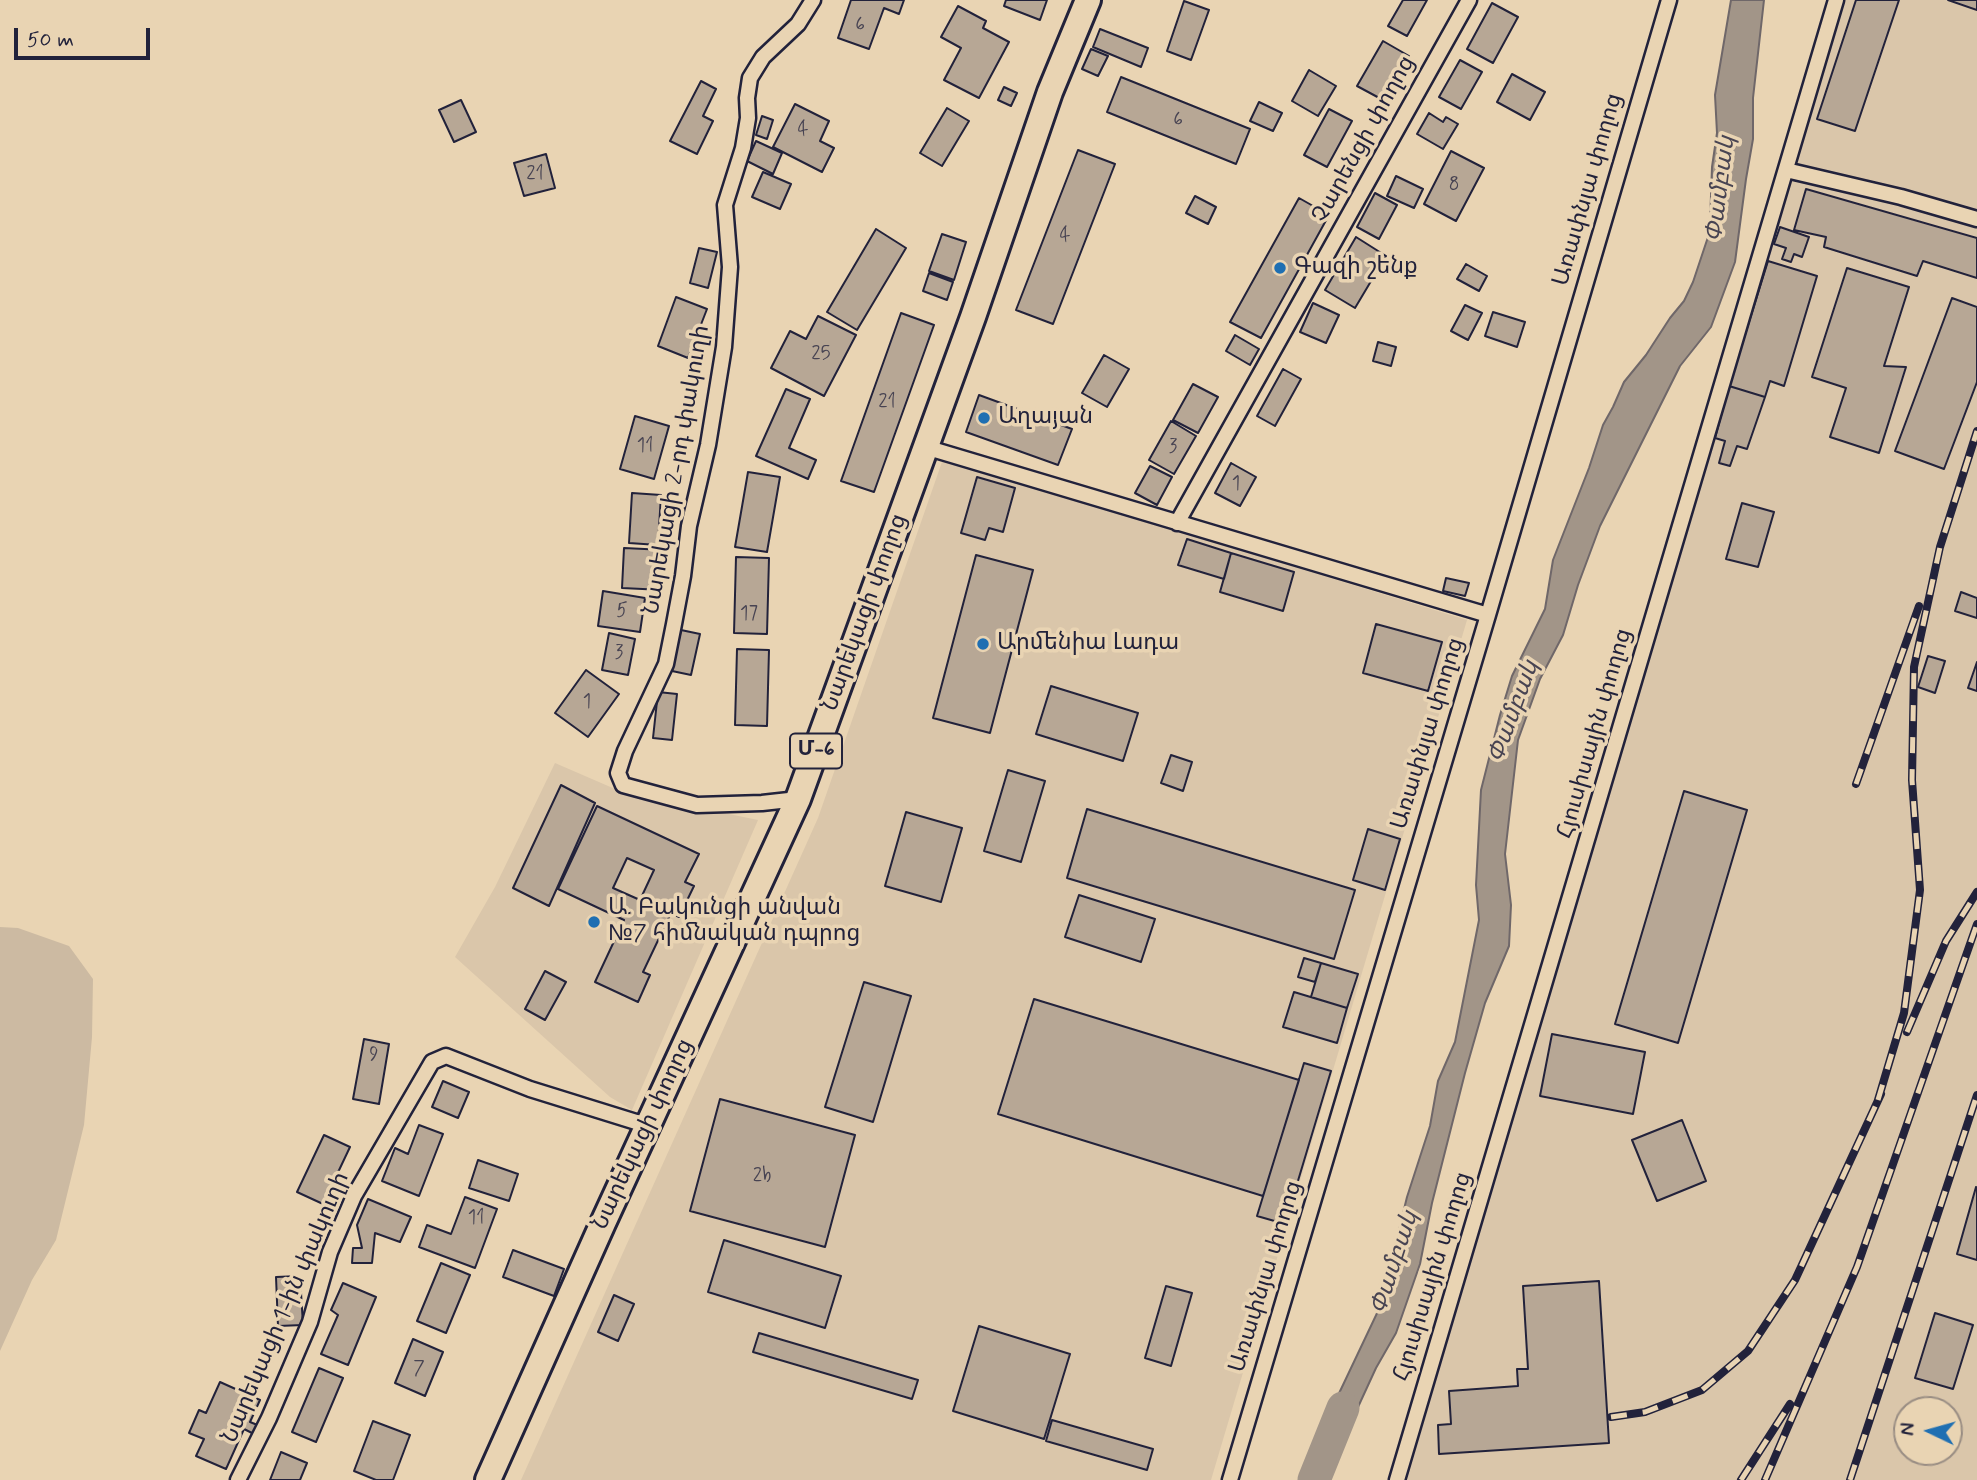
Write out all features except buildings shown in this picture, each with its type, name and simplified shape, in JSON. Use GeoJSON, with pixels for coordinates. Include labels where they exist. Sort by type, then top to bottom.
{"type":"FeatureCollection","features":[{"type":"Feature","properties":{"kind":"highway","name":"Նարեկացի փողոց"},"geometry":{"type":"LineString","coordinates":[[488,1480],[799,799],[973,317],[1049,92],[1088,0]]}},
{"type":"Feature","properties":{"kind":"street","name":"Նարեկացի 2-րդ փակուղի"},"geometry":{"type":"LineString","coordinates":[[799,799],[697,805],[624,785],[618,773],[625,751],[666,664],[683,576],[689,526],[708,445],[724,347],[730,267],[725,205],[743,148],[750,78],[763,57],[798,24],[813,0]]}},
{"type":"Feature","properties":{"kind":"street","name":"Չարենցի փողոց"},"geometry":{"type":"LineString","coordinates":[[1177,523],[1469,0]]}},
{"type":"Feature","properties":{"kind":"street","name":"Առափնյա փողոց"},"geometry":{"type":"LineString","coordinates":[[1230,1480],[1669,0]]}},
{"type":"Feature","properties":{"kind":"street","name":"Հյուսիսային փողոց"},"geometry":{"type":"LineString","coordinates":[[1397,1480],[1836,0]]}},
{"type":"Feature","properties":{"kind":"street"},"geometry":{"type":"LineString","coordinates":[[1786,170],[1901,197],[1977,219]]}},
{"type":"Feature","properties":{"kind":"street"},"geometry":{"type":"LineString","coordinates":[[925,447],[1488,615]]}},
{"type":"Feature","properties":{"kind":"street","name":"Նարեկացի 1-ին փակուղի"},"geometry":{"type":"LineString","coordinates":[[239,1480],[269,1418],[305,1332],[330,1252],[354,1196],[432,1062],[446,1056],[530,1089],[649,1126]]}},
{"type":"Feature","properties":{"kind":"shaded area"},"geometry":{"type":"Polygon","coordinates":[[[1842,0],[1977,0],[1977,1480],[1407,1480],[1726,384],[1842,0]]]}},
{"type":"Feature","properties":{"kind":"shaded area"},"geometry":{"type":"Polygon","coordinates":[[[943,459],[1467,620],[1211,1480],[521,1480],[818,818],[943,459]]]}},
{"type":"Feature","properties":{"kind":"shaded area","name":"Ա. Բակունցի անվան №7 հիմնական դպրոց"},"geometry":{"type":"Polygon","coordinates":[[[555,763],[622,792],[758,820],[632,1110],[610,1097],[455,957],[495,887],[555,763]]]}},
{"type":"Feature","properties":{"kind":"shaded area"},"geometry":{"type":"Polygon","coordinates":[[[0,927],[18,928],[69,946],[93,979],[92,1037],[84,1125],[56,1240],[32,1280],[0,1351],[0,927]]]}},
{"type":"Feature","properties":{"kind":"water"},"geometry":{"type":"Polygon","coordinates":[[[1731,0],[1764,0],[1753,98],[1753,139],[1735,262],[1711,327],[1680,366],[1600,526],[1563,635],[1540,679],[1518,740],[1505,854],[1511,905],[1509,946],[1485,1003],[1432,1203],[1420,1264],[1396,1333],[1376,1368],[1335,1457],[1329,1480],[1316,1480],[1326,1460],[1327,1427],[1333,1406],[1379,1309],[1394,1260],[1407,1197],[1430,1126],[1438,1081],[1455,1042],[1479,920],[1476,885],[1481,790],[1512,676],[1545,609],[1553,560],[1603,425],[1624,382],[1684,301],[1707,240],[1717,133],[1715,95],[1731,0]]]}},
{"type":"Feature","properties":{"kind":"waterway","name":"Փամբակ"},"geometry":{"type":"LineString","coordinates":[[1314,1480],[1343,1408]]}},
{"type":"Feature","properties":{"kind":"railway"},"geometry":{"type":"LineString","coordinates":[[1878,1100],[1904,1013],[1920,890],[1912,780],[1914,667],[1940,547],[1977,431]]}},
{"type":"Feature","properties":{"kind":"railway"},"geometry":{"type":"LineString","coordinates":[[1856,784],[1919,606]]}},
{"type":"Feature","properties":{"kind":"railway"},"geometry":{"type":"LineString","coordinates":[[1907,1032],[1946,941],[1977,892]]}},
{"type":"Feature","properties":{"kind":"railway"},"geometry":{"type":"LineString","coordinates":[[1765,1480],[1857,1267],[1977,924]]}},
{"type":"Feature","properties":{"kind":"railway"},"geometry":{"type":"LineString","coordinates":[[1611,1417],[1645,1412],[1702,1390],[1748,1351],[1795,1280],[1881,1094]]}},
{"type":"Feature","properties":{"kind":"railway"},"geometry":{"type":"LineString","coordinates":[[1850,1480],[1977,1095]]}},
{"type":"Feature","properties":{"kind":"railway"},"geometry":{"type":"LineString","coordinates":[[1741,1480],[1790,1404]]}},
{"type":"Feature","properties":{"kind":"place","name":"Գազի շենք"},"geometry":{"type":"Point","coordinates":[1280,268]}},
{"type":"Feature","properties":{"kind":"place","name":"Աղայան"},"geometry":{"type":"Point","coordinates":[984,418]}},
{"type":"Feature","properties":{"kind":"place","name":"Արմենիա Լադա"},"geometry":{"type":"Point","coordinates":[983,644]}},
{"type":"Feature","properties":{"kind":"place","name":"Ա. Բակունցի անվան №7 հիմնական դպրոց"},"geometry":{"type":"Point","coordinates":[594,922]}}]}
